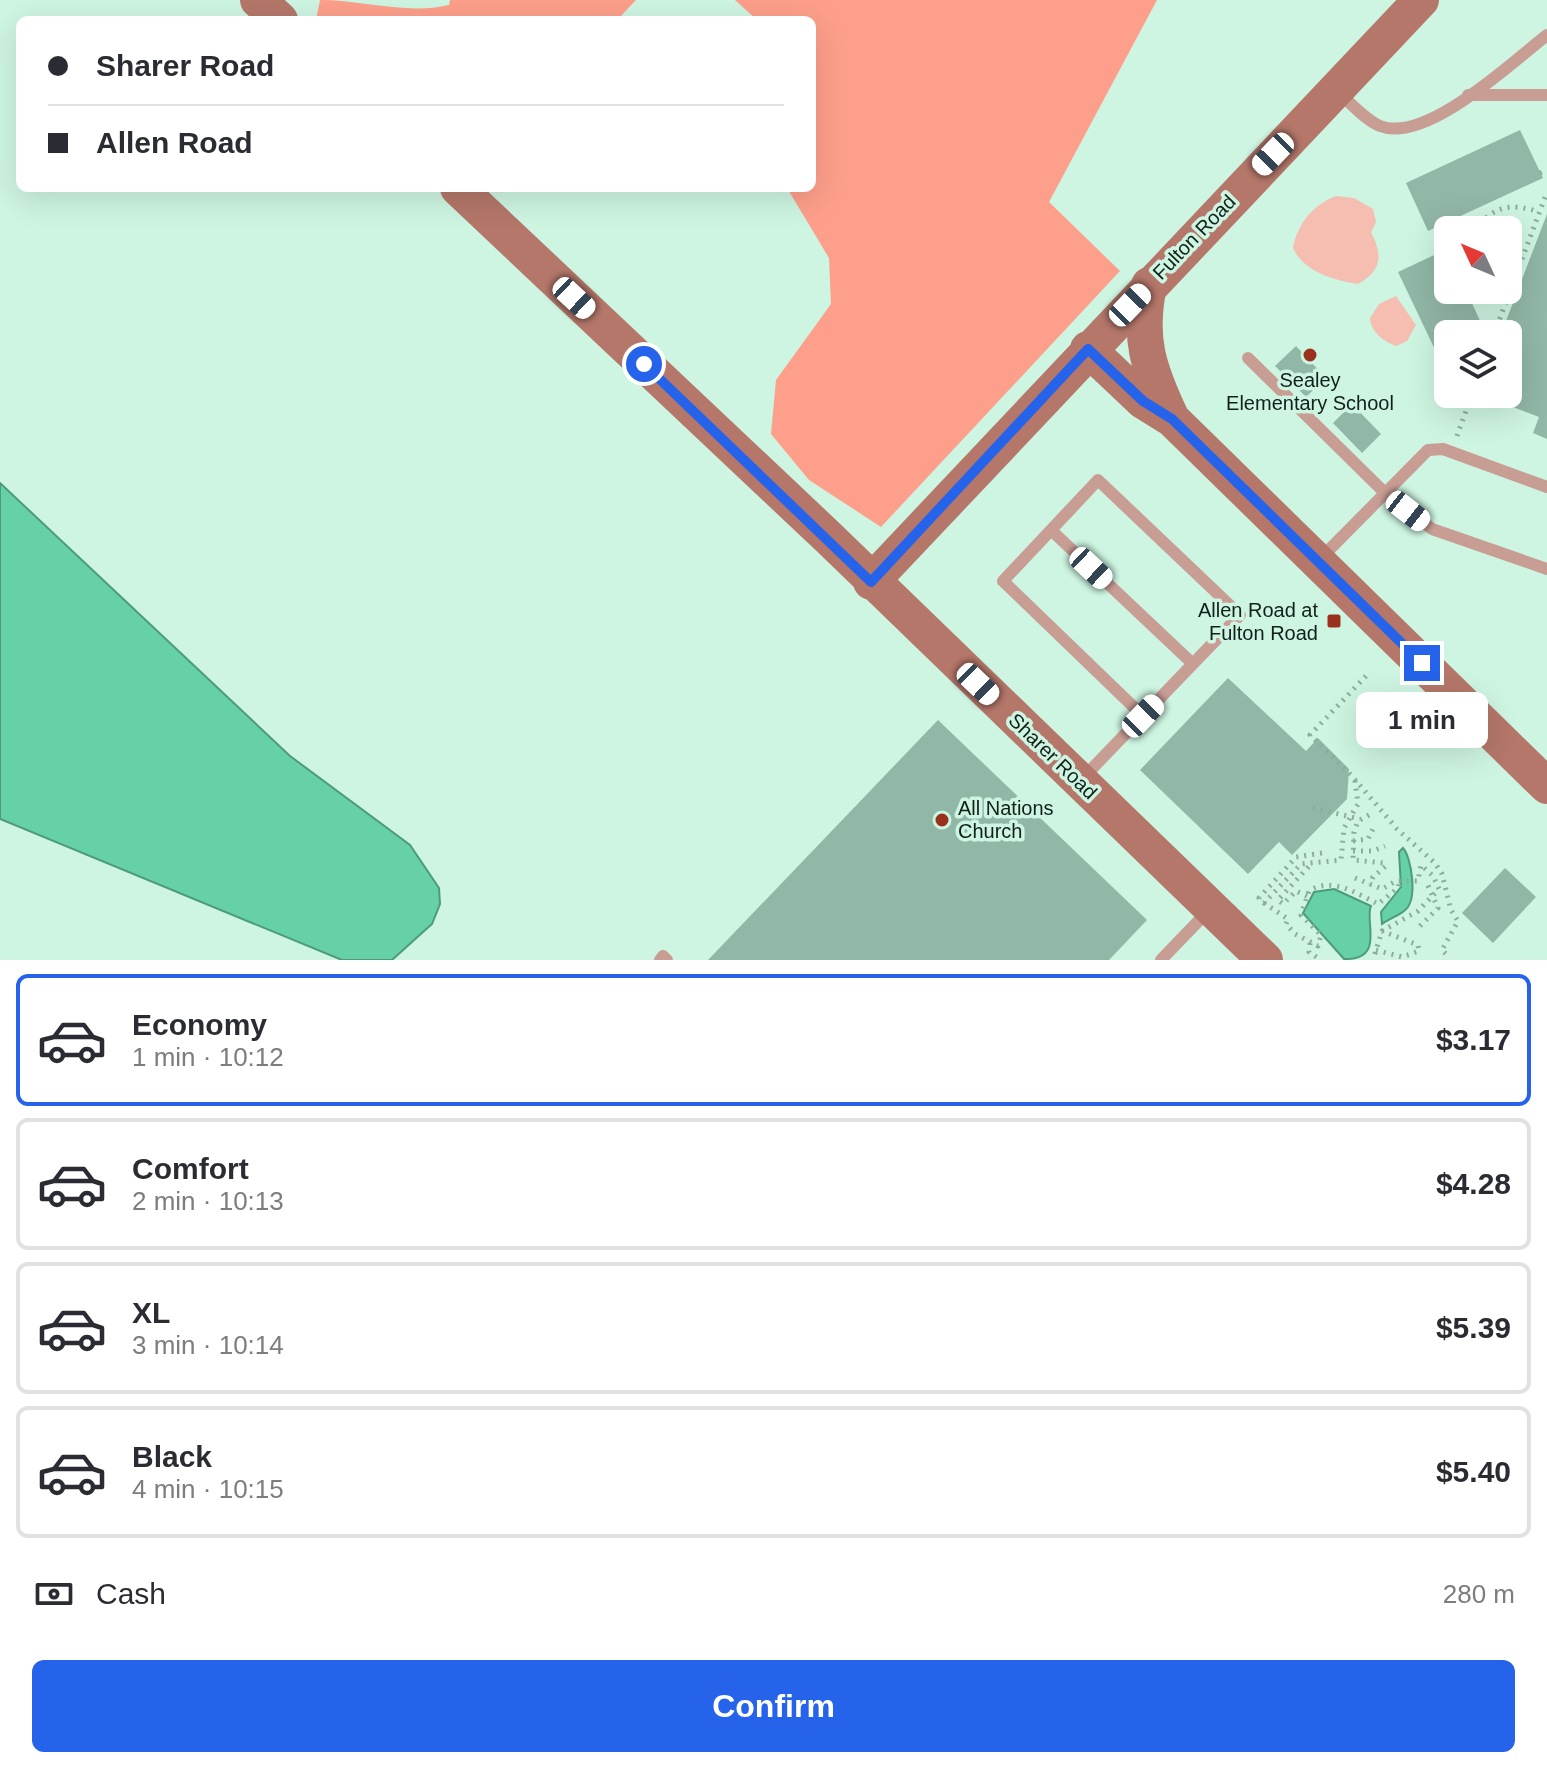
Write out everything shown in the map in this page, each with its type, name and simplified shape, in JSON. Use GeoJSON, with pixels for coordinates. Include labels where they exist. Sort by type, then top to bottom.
{"type":"FeatureCollection","features":[{"type":"Feature","properties":{"kind":"street"},"geometry":{"type":"LineString","coordinates":[[258,0],[276,16]]}},
{"type":"Feature","properties":{"kind":"street","name":"Fulton Road"},"geometry":{"type":"LineString","coordinates":[[871,582],[1421,0]]}},
{"type":"Feature","properties":{"kind":"street","name":"Sharer Road"},"geometry":{"type":"LineString","coordinates":[[462,192],[1265,960]]}},
{"type":"Feature","properties":{"kind":"street"},"geometry":{"type":"LineString","coordinates":[[1149,285],[1143,341],[1149,366],[1172,419]]}},
{"type":"Feature","properties":{"kind":"street"},"geometry":{"type":"LineString","coordinates":[[1088,349],[1143,401],[1172,419],[1547,786]]}},
{"type":"Feature","properties":{"kind":"lane"},"geometry":{"type":"LineString","coordinates":[[1336,89],[1379,126],[1407,129],[1436,119],[1547,35]]}},
{"type":"Feature","properties":{"kind":"lane"},"geometry":{"type":"LineString","coordinates":[[1468,95],[1547,95]]}},
{"type":"Feature","properties":{"kind":"lane"},"geometry":{"type":"LineString","coordinates":[[1248,358],[1384,492],[1432,529],[1547,569]]}},
{"type":"Feature","properties":{"kind":"lane"},"geometry":{"type":"LineString","coordinates":[[1318,561],[1428,450],[1443,449],[1547,487]]}},
{"type":"Feature","properties":{"kind":"lane"},"geometry":{"type":"LineString","coordinates":[[1079,782],[1143,716],[1240,615],[1098,480],[1003,581],[1143,716]]}},
{"type":"Feature","properties":{"kind":"lane"},"geometry":{"type":"LineString","coordinates":[[1051,530],[1193,664]]}},
{"type":"Feature","properties":{"kind":"lane"},"geometry":{"type":"LineString","coordinates":[[1161,960],[1211,908]]}},
{"type":"Feature","properties":{"kind":"lane"},"geometry":{"type":"LineString","coordinates":[[660,960],[663,956],[667,960]]}},
{"type":"Feature","properties":{"kind":"path"},"geometry":{"type":"LineString","coordinates":[[1540,173],[1547,170]]}},
{"type":"Feature","properties":{"kind":"path"},"geometry":{"type":"LineString","coordinates":[[1523,256],[1547,192]]}},
{"type":"Feature","properties":{"kind":"path"},"geometry":{"type":"LineString","coordinates":[[1488,216],[1504,207],[1524,207],[1539,212]]}},
{"type":"Feature","properties":{"kind":"path"},"geometry":{"type":"LineString","coordinates":[[1457,436],[1467,408]]}},
{"type":"Feature","properties":{"kind":"path"},"geometry":{"type":"LineString","coordinates":[[1366,676],[1310,735],[1442,874],[1451,910],[1458,921],[1442,950],[1449,957]]}},
{"type":"Feature","properties":{"kind":"path"},"geometry":{"type":"LineString","coordinates":[[1264,903],[1301,864],[1341,860],[1344,828],[1358,804],[1355,780]]}},
{"type":"Feature","properties":{"kind":"path"},"geometry":{"type":"LineString","coordinates":[[1313,808],[1360,819],[1369,815]]}},
{"type":"Feature","properties":{"kind":"path"},"geometry":{"type":"LineString","coordinates":[[1360,819],[1353,841],[1353,860],[1384,863],[1386,866],[1373,877],[1370,885]]}},
{"type":"Feature","properties":{"kind":"path"},"geometry":{"type":"LineString","coordinates":[[1353,841],[1368,839],[1373,829]]}},
{"type":"Feature","properties":{"kind":"path"},"geometry":{"type":"LineString","coordinates":[[1353,851],[1373,851],[1385,846]]}},
{"type":"Feature","properties":{"kind":"path"},"geometry":{"type":"LineString","coordinates":[[1322,853],[1296,857],[1259,898],[1288,919],[1286,924],[1289,930],[1318,946],[1321,935],[1301,915],[1307,896],[1318,886],[1335,886],[1378,904],[1398,888],[1400,881]]}},
{"type":"Feature","properties":{"kind":"path"},"geometry":{"type":"LineString","coordinates":[[1307,896],[1296,891],[1283,904],[1278,900],[1313,863]]}},
{"type":"Feature","properties":{"kind":"path"},"geometry":{"type":"LineString","coordinates":[[1355,878],[1382,889],[1400,881],[1414,882],[1420,878],[1421,865],[1437,884],[1437,892],[1418,911],[1382,931],[1373,960]]}},
{"type":"Feature","properties":{"kind":"path"},"geometry":{"type":"LineString","coordinates":[[1420,926],[1438,908],[1426,881]]}},
{"type":"Feature","properties":{"kind":"path"},"geometry":{"type":"LineString","coordinates":[[1376,950],[1402,957],[1419,951],[1418,945],[1382,931]]}},
{"type":"Feature","properties":{"kind":"path"},"geometry":{"type":"LineString","coordinates":[[1310,943],[1309,952],[1321,960]]}},
{"type":"Feature","properties":{"kind":"shaded area"},"geometry":{"type":"Polygon","coordinates":[[[320,0],[433,8],[449,5],[450,0],[636,0],[621,16],[317,16],[320,0]]]}},
{"type":"Feature","properties":{"kind":"shaded area"},"geometry":{"type":"Polygon","coordinates":[[[735,0],[1157,0],[1049,202],[1120,271],[881,527],[809,480],[771,434],[776,380],[831,304],[829,258],[789,192],[816,192],[816,16],[753,16],[735,0]]]}},
{"type":"Feature","properties":{"kind":"shaded area"},"geometry":{"type":"Polygon","coordinates":[[[1336,196],[1354,198],[1373,209],[1376,222],[1371,232],[1378,262],[1372,273],[1358,284],[1312,269],[1293,248],[1298,231],[1308,216],[1336,196]]]}},
{"type":"Feature","properties":{"kind":"shaded area"},"geometry":{"type":"Polygon","coordinates":[[[1396,296],[1416,325],[1407,341],[1396,346],[1378,335],[1370,318],[1379,304],[1396,296]]]}},
{"type":"Feature","properties":{"kind":"shaded area"},"geometry":{"type":"Polygon","coordinates":[[[0,483],[290,756],[410,845],[439,888],[440,904],[432,924],[392,960],[342,960],[0,819],[0,483]]]}},
{"type":"Feature","properties":{"kind":"shaded area"},"geometry":{"type":"Polygon","coordinates":[[[1403,848],[1411,869],[1409,906],[1382,924],[1381,912],[1401,887],[1399,852],[1403,848]]]}},
{"type":"Feature","properties":{"kind":"shaded area"},"geometry":{"type":"Polygon","coordinates":[[[1334,889],[1371,906],[1369,947],[1357,958],[1344,959],[1303,913],[1314,892],[1334,889]]]}},
{"type":"Feature","properties":{"kind":"building"},"geometry":{"type":"Polygon","coordinates":[[[1520,130],[1543,178],[1461,216],[1434,216],[1434,228],[1428,231],[1406,183],[1520,130]]]}},
{"type":"Feature","properties":{"kind":"building"},"geometry":{"type":"Polygon","coordinates":[[[1547,214],[1547,439],[1533,433],[1539,417],[1515,408],[1522,408],[1522,320],[1506,320],[1512,304],[1522,304],[1522,279],[1547,214]]]}},
{"type":"Feature","properties":{"kind":"building"},"geometry":{"type":"Polygon","coordinates":[[[1434,255],[1434,304],[1472,304],[1480,320],[1434,320],[1434,348],[1398,272],[1434,255]]]}},
{"type":"Feature","properties":{"kind":"building"},"geometry":{"type":"Polygon","coordinates":[[[1296,346],[1326,378],[1306,397],[1275,366],[1296,346]]]}},
{"type":"Feature","properties":{"kind":"building"},"geometry":{"type":"Polygon","coordinates":[[[1352,404],[1381,434],[1362,453],[1333,423],[1352,404]]]}},
{"type":"Feature","properties":{"kind":"building"},"geometry":{"type":"Polygon","coordinates":[[[1228,678],[1306,751],[1318,738],[1349,769],[1347,799],[1292,855],[1279,842],[1248,874],[1140,770],[1228,678]]]}},
{"type":"Feature","properties":{"kind":"building","name":"All Nations Church"},"geometry":{"type":"Polygon","coordinates":[[[938,720],[1147,920],[1109,960],[708,960],[938,720]]]}},
{"type":"Feature","properties":{"kind":"building"},"geometry":{"type":"Polygon","coordinates":[[[1505,868],[1536,897],[1493,943],[1462,913],[1505,868]]]}},
{"type":"Feature","properties":{"kind":"place","name":"Sealey Elementary School"},"geometry":{"type":"Point","coordinates":[1310,355]}},
{"type":"Feature","properties":{"kind":"place","name":"Allen Road at Fulton Road"},"geometry":{"type":"Point","coordinates":[1334,621]}},
{"type":"Feature","properties":{"kind":"place","name":"All Nations Church"},"geometry":{"type":"Point","coordinates":[942,820]}},
{"type":"Feature","properties":{"kind":"route"},"geometry":{"type":"LineString","coordinates":[[644,364],[830,539],[871,582],[1088,349],[1143,401],[1172,419],[1422,663]]}}]}
